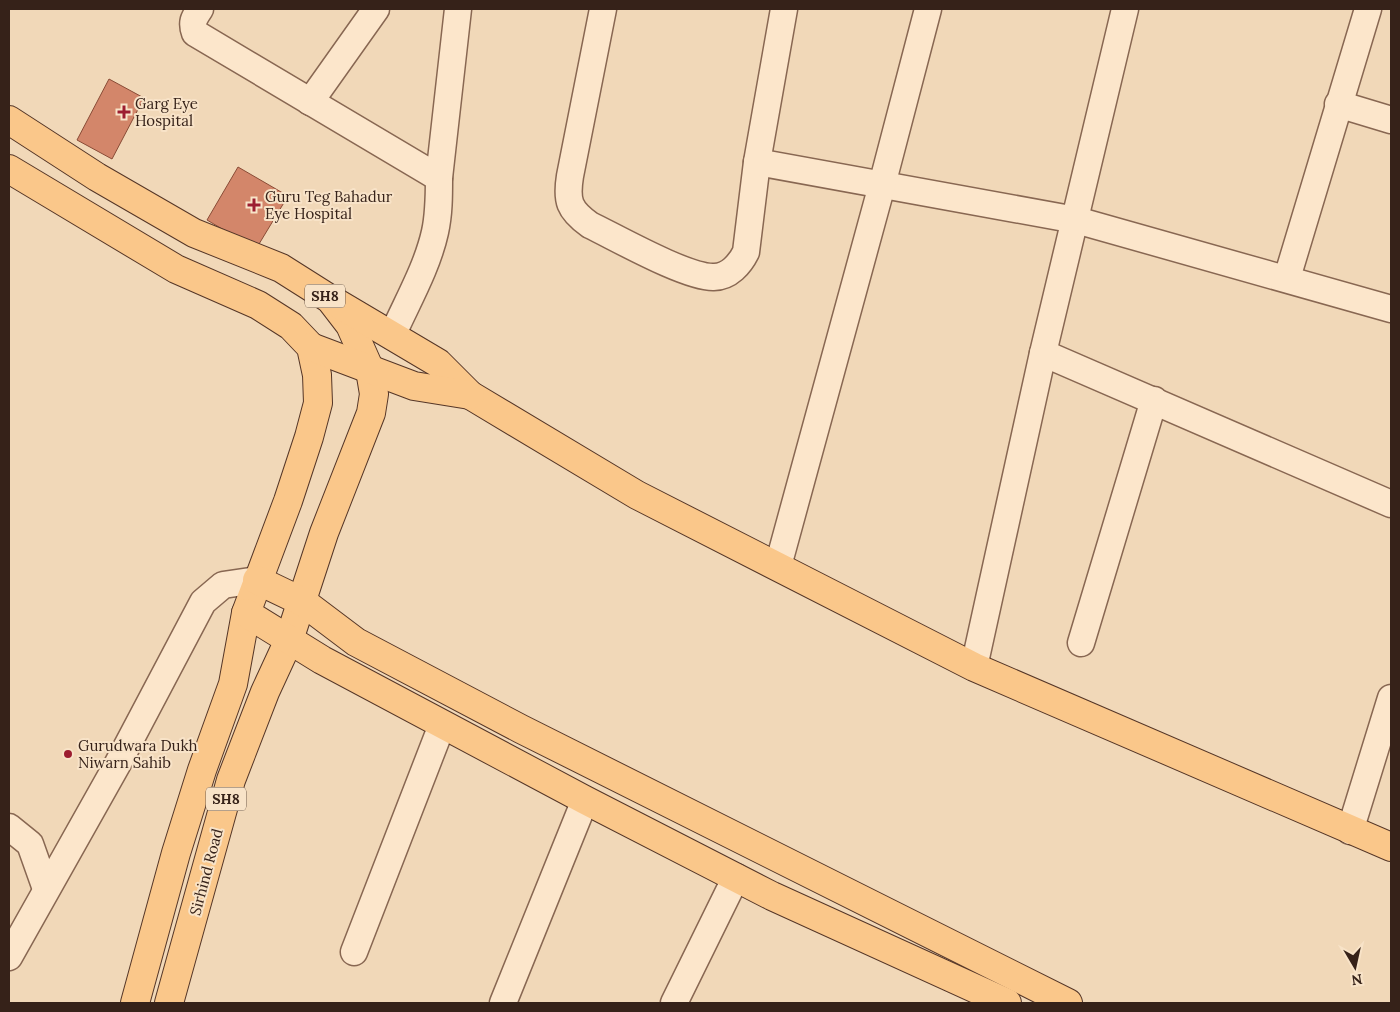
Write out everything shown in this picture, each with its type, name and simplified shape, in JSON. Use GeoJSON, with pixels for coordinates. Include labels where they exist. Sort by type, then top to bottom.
{"type":"FeatureCollection","features":[{"type":"Feature","properties":{"kind":"main road","name":"SH8"},"geometry":{"type":"LineString","coordinates":[[9,120],[97,177],[194,234],[281,268],[330,299],[350,325],[370,370],[374,394],[371,413],[324,533],[303,602]]}},
{"type":"Feature","properties":{"kind":"main road"},"geometry":{"type":"LineString","coordinates":[[9,169],[176,269],[258,305],[291,326],[311,347],[414,386],[470,395]]}},
{"type":"Feature","properties":{"kind":"main road"},"geometry":{"type":"LineString","coordinates":[[330,299],[438,363],[470,395],[637,495],[974,667],[1391,848]]}},
{"type":"Feature","properties":{"kind":"main road","name":"SH8"},"geometry":{"type":"LineString","coordinates":[[135,1003],[176,853],[232,684],[246,613],[299,469],[318,403],[317,375],[311,347]]}},
{"type":"Feature","properties":{"kind":"main road"},"geometry":{"type":"LineString","coordinates":[[258,580],[303,602],[356,642],[486,711],[1068,1003]]}},
{"type":"Feature","properties":{"kind":"main road","name":"Sirhind Road"},"geometry":{"type":"LineString","coordinates":[[169,1003],[230,780],[303,602]]}},
{"type":"Feature","properties":{"kind":"main road"},"geometry":{"type":"LineString","coordinates":[[246,613],[322,660],[442,725],[772,896],[976,997],[1007,1003]]}},
{"type":"Feature","properties":{"kind":"street"},"geometry":{"type":"LineString","coordinates":[[200,9],[193,18],[192,26],[195,33],[439,178]]}},
{"type":"Feature","properties":{"kind":"street"},"geometry":{"type":"LineString","coordinates":[[310,102],[376,9]]}},
{"type":"Feature","properties":{"kind":"street"},"geometry":{"type":"LineString","coordinates":[[392,336],[427,257],[435,232],[439,207],[439,178],[458,9]]}},
{"type":"Feature","properties":{"kind":"street"},"geometry":{"type":"LineString","coordinates":[[603,9],[568,191],[570,205],[577,216],[590,224],[689,273],[715,278],[730,272],[740,264],[746,252],[757,162],[784,9]]}},
{"type":"Feature","properties":{"kind":"street"},"geometry":{"type":"LineString","coordinates":[[778,566],[928,9]]}},
{"type":"Feature","properties":{"kind":"street"},"geometry":{"type":"LineString","coordinates":[[974,667],[1043,353],[1125,9]]}},
{"type":"Feature","properties":{"kind":"street"},"geometry":{"type":"LineString","coordinates":[[1287,278],[1368,9]]}},
{"type":"Feature","properties":{"kind":"street"},"geometry":{"type":"LineString","coordinates":[[1338,104],[1391,120]]}},
{"type":"Feature","properties":{"kind":"street"},"geometry":{"type":"LineString","coordinates":[[757,162],[1076,220],[1287,278],[1391,309]]}},
{"type":"Feature","properties":{"kind":"street"},"geometry":{"type":"LineString","coordinates":[[1043,353],[1391,504]]}},
{"type":"Feature","properties":{"kind":"street"},"geometry":{"type":"LineString","coordinates":[[1081,643],[1154,400]]}},
{"type":"Feature","properties":{"kind":"street"},"geometry":{"type":"LineString","coordinates":[[9,957],[117,765],[203,602],[223,585],[258,580]]}},
{"type":"Feature","properties":{"kind":"street"},"geometry":{"type":"LineString","coordinates":[[223,585],[246,613]]}},
{"type":"Feature","properties":{"kind":"street"},"geometry":{"type":"LineString","coordinates":[[1350,831],[1391,698]]}},
{"type":"Feature","properties":{"kind":"street"},"geometry":{"type":"LineString","coordinates":[[354,952],[442,725]]}},
{"type":"Feature","properties":{"kind":"street"},"geometry":{"type":"LineString","coordinates":[[503,1003],[585,800]]}},
{"type":"Feature","properties":{"kind":"street"},"geometry":{"type":"LineString","coordinates":[[9,827],[30,844],[46,889]]}},
{"type":"Feature","properties":{"kind":"street"},"geometry":{"type":"LineString","coordinates":[[674,1003],[736,877]]}},
{"type":"Feature","properties":{"kind":"street"},"geometry":{"type":"LineString","coordinates":[[976,997],[989,965]]}},
{"type":"Feature","properties":{"kind":"building"},"geometry":{"type":"Polygon","coordinates":[[[109,79],[144,98],[112,159],[77,140],[109,79]]]}},
{"type":"Feature","properties":{"kind":"building"},"geometry":{"type":"Polygon","coordinates":[[[238,167],[288,196],[256,249],[207,220],[238,167]]]}},
{"type":"Feature","properties":{"kind":"place","name":"Garg Eye Hospital"},"geometry":{"type":"Point","coordinates":[124,112]}},
{"type":"Feature","properties":{"kind":"place","name":"Guru Teg Bahadur Eye Hospital"},"geometry":{"type":"Point","coordinates":[254,205]}},
{"type":"Feature","properties":{"kind":"place","name":"Gurudwara Dukh Niwarn Sahib"},"geometry":{"type":"Point","coordinates":[68,754]}}]}
